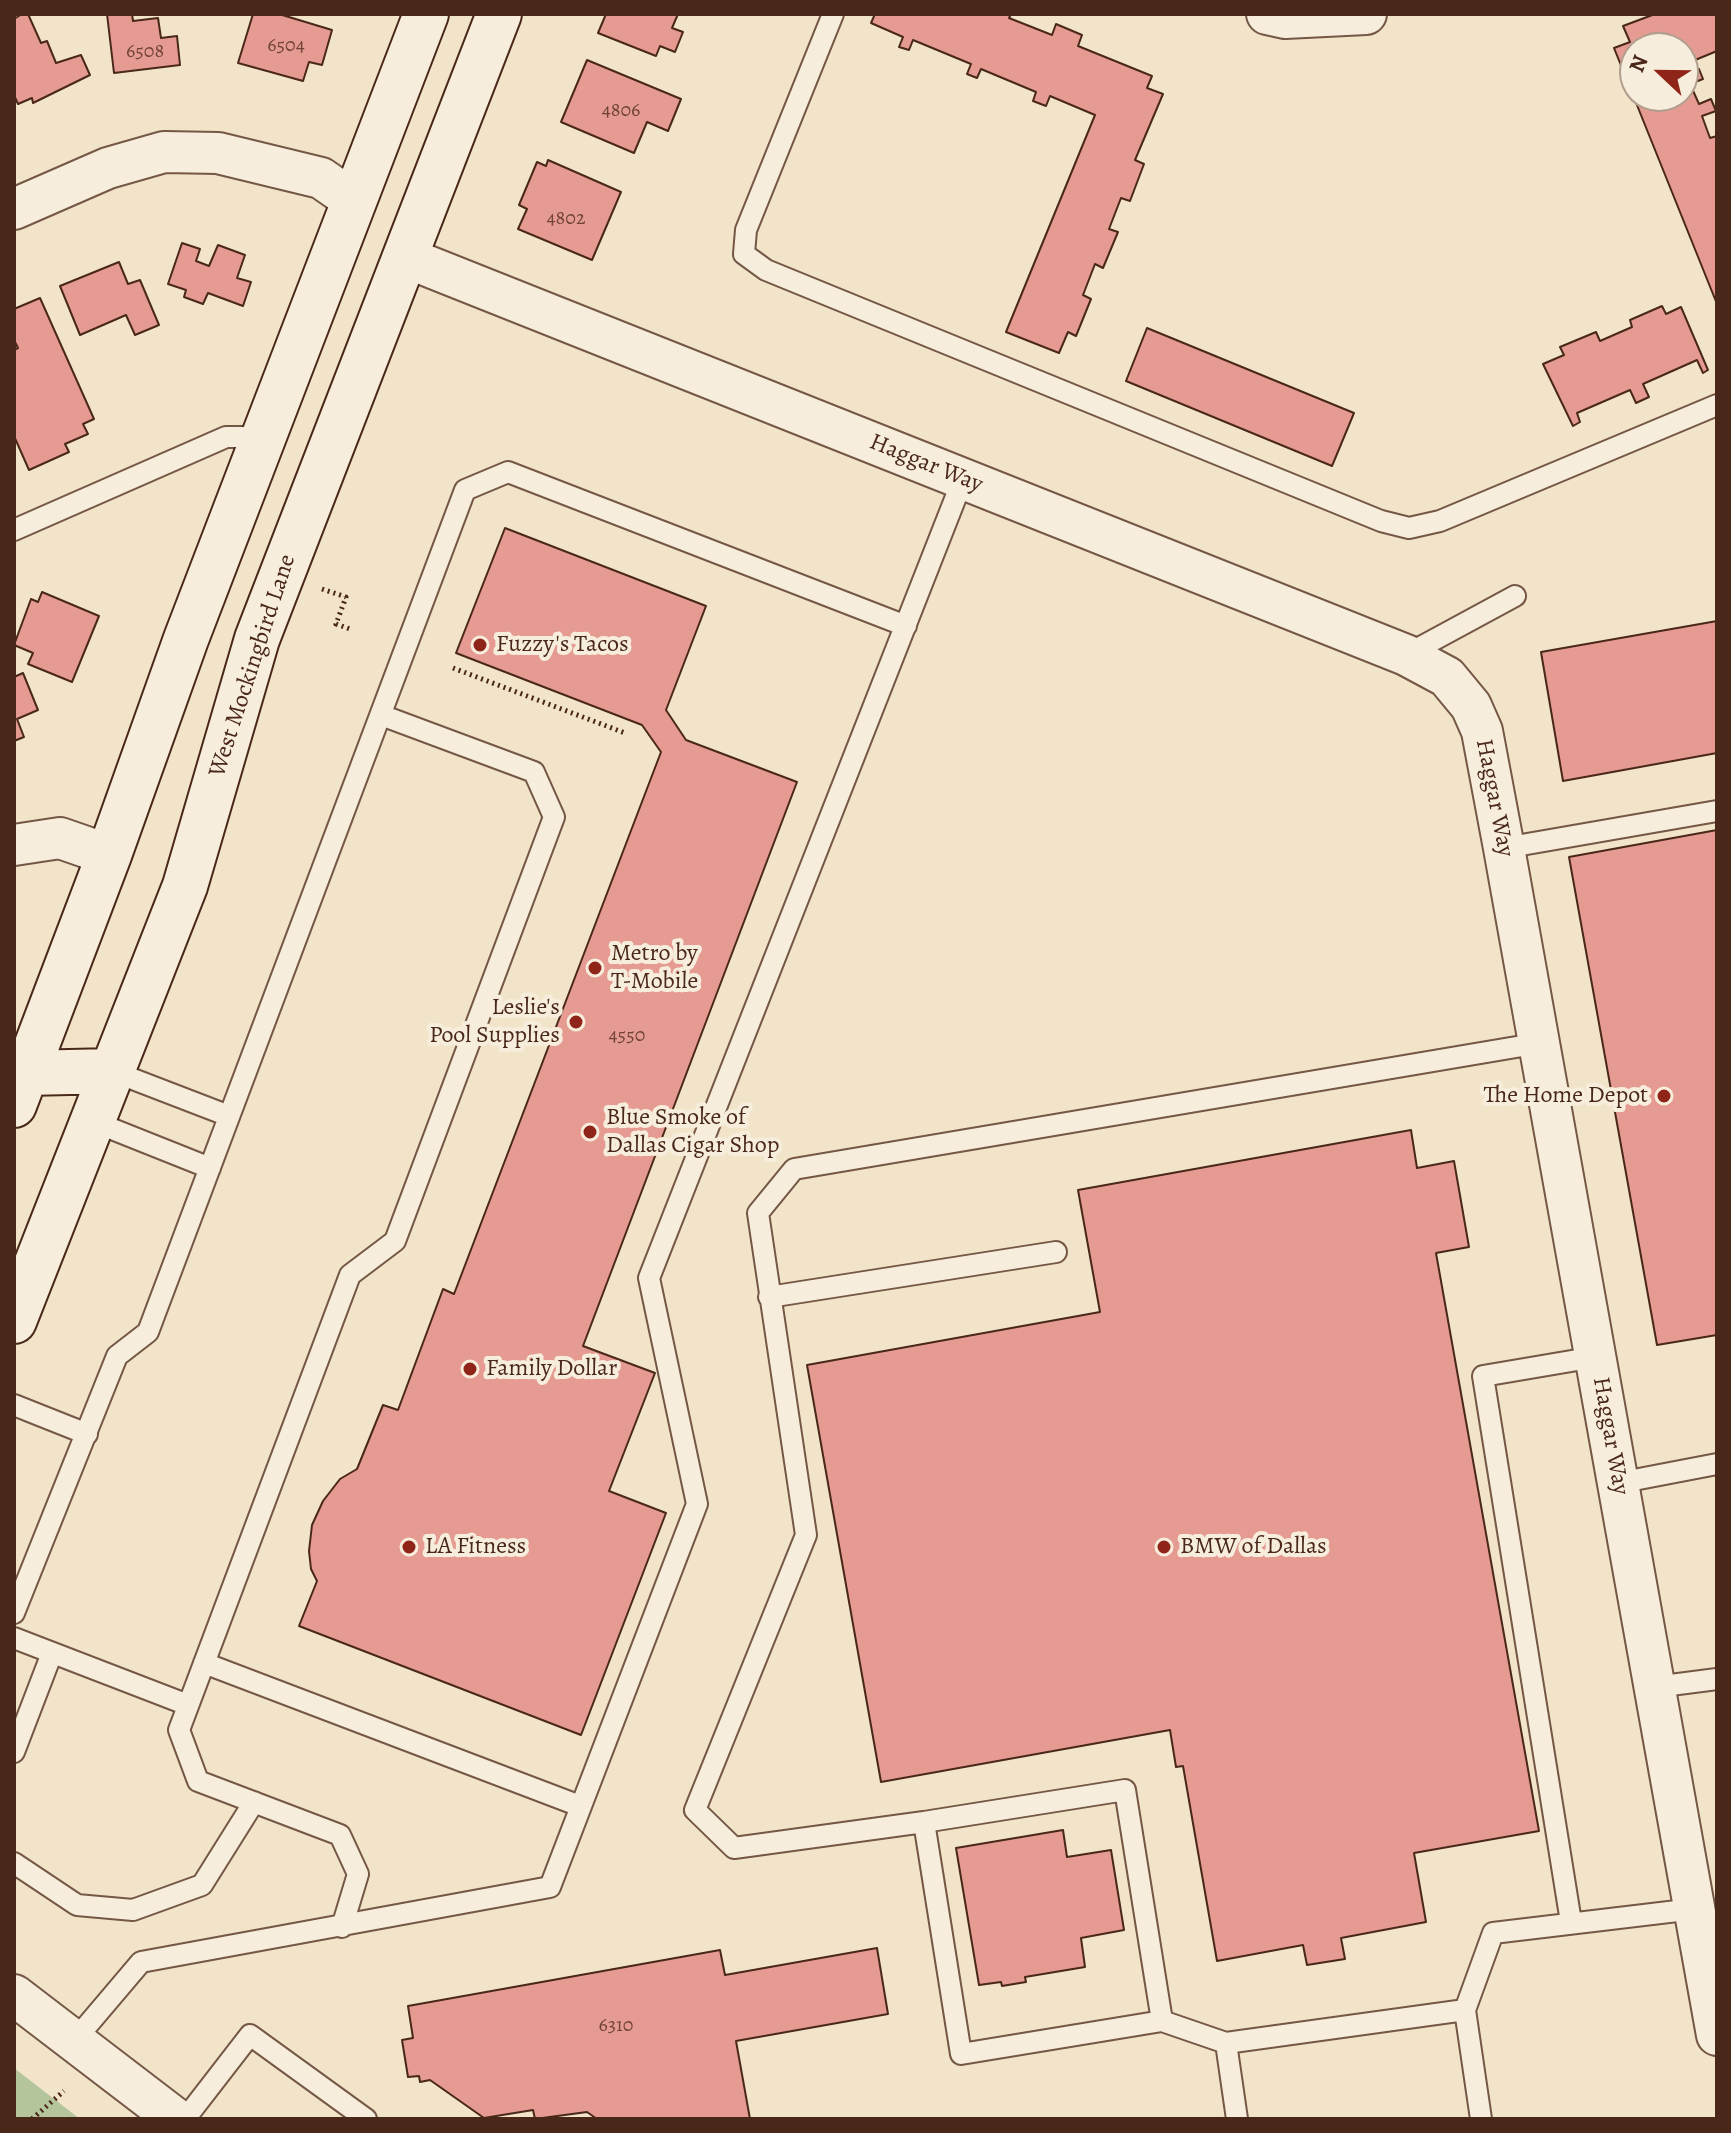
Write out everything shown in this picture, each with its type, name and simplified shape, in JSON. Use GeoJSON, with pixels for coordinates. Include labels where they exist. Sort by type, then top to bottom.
{"type":"FeatureCollection","features":[{"type":"Feature","properties":{"kind":"main road"},"geometry":{"type":"LineString","coordinates":[[20,1089],[109,855],[186,639],[426,14]]}},
{"type":"Feature","properties":{"kind":"main road","name":"West Mockingbird Lane"},"geometry":{"type":"LineString","coordinates":[[14,1321],[185,886],[257,639],[499,14]]}},
{"type":"Feature","properties":{"kind":"main road"},"geometry":{"type":"LineString","coordinates":[[354,201],[405,257]]}},
{"type":"Feature","properties":{"kind":"main road"},"geometry":{"type":"LineString","coordinates":[[20,1089],[112,1071]]}},
{"type":"Feature","properties":{"kind":"main road"},"geometry":{"type":"LineString","coordinates":[[20,1089],[92,1121]]}},
{"type":"Feature","properties":{"kind":"street"},"geometry":{"type":"LineString","coordinates":[[1267,14],[1285,18],[1366,14]]}},
{"type":"Feature","properties":{"kind":"street"},"geometry":{"type":"LineString","coordinates":[[14,209],[108,168],[164,152],[218,153],[321,178],[354,201]]}},
{"type":"Feature","properties":{"kind":"street","name":"Haggar Way"},"geometry":{"type":"LineString","coordinates":[[405,257],[1406,655],[1447,677],[1471,706],[1482,731],[1504,848],[1717,2035]]}},
{"type":"Feature","properties":{"kind":"street"},"geometry":{"type":"LineString","coordinates":[[14,845],[60,838],[109,855]]}},
{"type":"Feature","properties":{"kind":"street"},"geometry":{"type":"LineString","coordinates":[[14,1995],[176,2119]]}},
{"type":"Feature","properties":{"kind":"lane"},"geometry":{"type":"LineString","coordinates":[[833,14],[746,230],[744,254],[766,270],[1381,521],[1409,528],[1440,521],[1717,405]]}},
{"type":"Feature","properties":{"kind":"lane"},"geometry":{"type":"LineString","coordinates":[[14,530],[226,437],[264,437]]}},
{"type":"Feature","properties":{"kind":"lane"},"geometry":{"type":"LineString","coordinates":[[14,1613],[117,1356],[148,1332],[465,490],[508,472],[906,626]]}},
{"type":"Feature","properties":{"kind":"lane"},"geometry":{"type":"LineString","coordinates":[[74,2041],[141,1962],[550,1887],[697,1504],[649,1278],[963,479]]}},
{"type":"Feature","properties":{"kind":"lane"},"geometry":{"type":"LineString","coordinates":[[1406,655],[1515,596]]}},
{"type":"Feature","properties":{"kind":"lane"},"geometry":{"type":"LineString","coordinates":[[342,1927],[358,1874],[340,1835],[198,1781],[179,1730],[350,1275],[395,1241],[554,817],[534,772],[381,715]]}},
{"type":"Feature","properties":{"kind":"lane"},"geometry":{"type":"LineString","coordinates":[[1504,848],[1717,811]]}},
{"type":"Feature","properties":{"kind":"lane"},"geometry":{"type":"LineString","coordinates":[[1162,2021],[1125,1790],[734,1848],[695,1810],[806,1535],[758,1213],[794,1169],[1540,1043]]}},
{"type":"Feature","properties":{"kind":"lane"},"geometry":{"type":"LineString","coordinates":[[112,1071],[229,1116]]}},
{"type":"Feature","properties":{"kind":"lane"},"geometry":{"type":"LineString","coordinates":[[92,1121],[210,1168]]}},
{"type":"Feature","properties":{"kind":"lane"},"geometry":{"type":"LineString","coordinates":[[769,1297],[1056,1252]]}},
{"type":"Feature","properties":{"kind":"lane"},"geometry":{"type":"LineString","coordinates":[[1571,1922],[1483,1376],[1595,1357]]}},
{"type":"Feature","properties":{"kind":"lane"},"geometry":{"type":"LineString","coordinates":[[14,1405],[87,1434]]}},
{"type":"Feature","properties":{"kind":"lane"},"geometry":{"type":"LineString","coordinates":[[1618,1483],[1717,1464]]}},
{"type":"Feature","properties":{"kind":"lane"},"geometry":{"type":"LineString","coordinates":[[14,1638],[188,1705]]}},
{"type":"Feature","properties":{"kind":"lane"},"geometry":{"type":"LineString","coordinates":[[14,1752],[52,1653]]}},
{"type":"Feature","properties":{"kind":"lane"},"geometry":{"type":"LineString","coordinates":[[204,1663],[580,1806]]}},
{"type":"Feature","properties":{"kind":"lane"},"geometry":{"type":"LineString","coordinates":[[1655,1687],[1717,1679]]}},
{"type":"Feature","properties":{"kind":"lane"},"geometry":{"type":"LineString","coordinates":[[14,1863],[77,1905],[133,1910],[202,1885],[254,1802]]}},
{"type":"Feature","properties":{"kind":"lane"},"geometry":{"type":"LineString","coordinates":[[924,1822],[961,2054],[1162,2021],[1226,2043],[1465,2010]]}},
{"type":"Feature","properties":{"kind":"lane"},"geometry":{"type":"LineString","coordinates":[[1481,2119],[1465,2010],[1493,1933],[1694,1909]]}},
{"type":"Feature","properties":{"kind":"lane"},"geometry":{"type":"LineString","coordinates":[[185,2119],[250,2035],[366,2119]]}},
{"type":"Feature","properties":{"kind":"lane"},"geometry":{"type":"LineString","coordinates":[[1226,2043],[1237,2119]]}},
{"type":"Feature","properties":{"kind":"path"},"geometry":{"type":"LineString","coordinates":[[321,589],[346,597],[336,624],[350,629]]}},
{"type":"Feature","properties":{"kind":"path"},"geometry":{"type":"LineString","coordinates":[[453,668],[625,733]]}},
{"type":"Feature","properties":{"kind":"path"},"geometry":{"type":"LineString","coordinates":[[32,2119],[64,2091]]}},
{"type":"Feature","properties":{"kind":"green space"},"geometry":{"type":"Polygon","coordinates":[[[14,2068],[80,2119],[14,2119],[14,2068]]]}},
{"type":"Feature","properties":{"kind":"building"},"geometry":{"type":"Polygon","coordinates":[[[28,14],[41,43],[47,41],[56,63],[81,55],[90,75],[33,103],[32,98],[18,104],[14,95],[14,19],[28,14]]]}},
{"type":"Feature","properties":{"kind":"building"},"geometry":{"type":"Polygon","coordinates":[[[107,14],[132,14],[133,21],[158,18],[161,38],[177,36],[180,65],[114,73],[107,14]]]}},
{"type":"Feature","properties":{"kind":"building"},"geometry":{"type":"Polygon","coordinates":[[[253,14],[279,14],[332,30],[322,65],[309,62],[303,81],[238,63],[253,14]]]}},
{"type":"Feature","properties":{"kind":"building"},"geometry":{"type":"Polygon","coordinates":[[[606,14],[678,14],[672,28],[683,32],[675,52],[660,46],[656,56],[598,33],[606,14]]]}},
{"type":"Feature","properties":{"kind":"building"},"geometry":{"type":"Polygon","coordinates":[[[875,14],[1011,14],[1009,18],[1052,35],[1056,24],[1082,35],[1078,46],[1152,76],[1147,88],[1163,94],[1135,160],[1144,164],[1130,201],[1121,198],[1109,229],[1118,232],[1103,268],[1095,264],[1083,295],[1091,299],[1076,336],[1068,332],[1059,353],[1006,332],[1095,115],[1050,96],[1046,106],[1033,101],[1036,92],[981,69],[977,78],[967,74],[971,64],[913,40],[909,50],[899,47],[903,37],[871,23],[875,14]]]}},
{"type":"Feature","properties":{"kind":"building"},"geometry":{"type":"Polygon","coordinates":[[[1655,14],[1717,14],[1717,51],[1699,58],[1699,32],[1626,32],[1623,26],[1655,14]]]}},
{"type":"Feature","properties":{"kind":"building"},"geometry":{"type":"Polygon","coordinates":[[[587,60],[681,99],[668,131],[647,122],[634,153],[561,122],[587,60]]]}},
{"type":"Feature","properties":{"kind":"building"},"geometry":{"type":"Polygon","coordinates":[[[1711,99],[1716,111],[1702,116],[1710,138],[1717,136],[1717,304],[1640,112],[1699,112],[1699,104],[1711,99]]]}},
{"type":"Feature","properties":{"kind":"building"},"geometry":{"type":"Polygon","coordinates":[[[548,160],[621,192],[592,260],[518,229],[527,209],[519,205],[537,162],[546,166],[548,160]]]}},
{"type":"Feature","properties":{"kind":"building"},"geometry":{"type":"Polygon","coordinates":[[[182,243],[200,249],[196,261],[209,266],[218,245],[245,255],[237,278],[251,282],[243,306],[208,293],[203,304],[184,297],[186,290],[168,284],[182,243]]]}},
{"type":"Feature","properties":{"kind":"building"},"geometry":{"type":"Polygon","coordinates":[[[119,262],[128,284],[140,280],[159,325],[135,335],[126,315],[80,335],[60,286],[119,262]]]}},
{"type":"Feature","properties":{"kind":"building"},"geometry":{"type":"Polygon","coordinates":[[[40,298],[94,419],[83,424],[88,434],[65,444],[69,452],[29,470],[14,436],[14,350],[18,348],[14,340],[14,309],[40,298]]]}},
{"type":"Feature","properties":{"kind":"building"},"geometry":{"type":"Polygon","coordinates":[[[1662,306],[1666,314],[1681,307],[1708,370],[1703,373],[1697,360],[1643,384],[1649,397],[1636,403],[1630,390],[1577,413],[1580,422],[1573,426],[1543,364],[1564,355],[1560,347],[1596,332],[1600,341],[1632,327],[1630,320],[1662,306]]]}},
{"type":"Feature","properties":{"kind":"building"},"geometry":{"type":"Polygon","coordinates":[[[1147,328],[1354,413],[1332,466],[1126,381],[1147,328]]]}},
{"type":"Feature","properties":{"kind":"building"},"geometry":{"type":"Polygon","coordinates":[[[505,528],[706,606],[666,710],[686,740],[797,782],[583,1346],[655,1373],[609,1491],[666,1513],[581,1735],[299,1626],[317,1581],[311,1569],[309,1551],[312,1525],[323,1501],[340,1479],[357,1469],[383,1405],[398,1410],[443,1289],[454,1294],[661,752],[642,725],[456,653],[505,528]]]}},
{"type":"Feature","properties":{"kind":"building"},"geometry":{"type":"Polygon","coordinates":[[[42,592],[99,616],[72,682],[28,664],[33,653],[14,645],[31,599],[38,602],[42,592]]]}},
{"type":"Feature","properties":{"kind":"building"},"geometry":{"type":"Polygon","coordinates":[[[1717,621],[1717,753],[1563,781],[1541,652],[1717,621]]]}},
{"type":"Feature","properties":{"kind":"building"},"geometry":{"type":"Polygon","coordinates":[[[23,673],[38,710],[17,719],[24,737],[14,741],[14,677],[23,673]]]}},
{"type":"Feature","properties":{"kind":"building","name":"The Home Depot"},"geometry":{"type":"Polygon","coordinates":[[[1717,830],[1717,1335],[1657,1345],[1569,857],[1717,830]]]}},
{"type":"Feature","properties":{"kind":"building","name":"BMW of Dallas"},"geometry":{"type":"Polygon","coordinates":[[[1411,1130],[1417,1168],[1454,1161],[1469,1247],[1436,1253],[1539,1831],[1414,1853],[1426,1922],[1341,1938],[1345,1959],[1307,1965],[1303,1945],[1217,1961],[1183,1766],[1176,1767],[1170,1730],[881,1782],[807,1365],[1100,1312],[1078,1190],[1411,1130]]]}},
{"type":"Feature","properties":{"kind":"building"},"geometry":{"type":"Polygon","coordinates":[[[1063,1830],[1067,1857],[1111,1850],[1124,1930],[1081,1938],[1085,1967],[1025,1977],[1026,1982],[1002,1986],[1001,1982],[979,1985],[956,1848],[1063,1830]]]}},
{"type":"Feature","properties":{"kind":"building"},"geometry":{"type":"Polygon","coordinates":[[[877,1948],[888,2014],[736,2041],[750,2119],[597,2119],[587,2112],[535,2119],[533,2110],[484,2118],[430,2080],[420,2082],[419,2076],[408,2077],[402,2040],[413,2038],[408,2006],[720,1950],[725,1975],[877,1948]]]}},
{"type":"Feature","properties":{"kind":"place","name":"Fuzzy's Tacos"},"geometry":{"type":"Point","coordinates":[480,645]}},
{"type":"Feature","properties":{"kind":"place","name":"Metro by T-Mobile"},"geometry":{"type":"Point","coordinates":[595,968]}},
{"type":"Feature","properties":{"kind":"place","name":"Leslie's Pool Supplies"},"geometry":{"type":"Point","coordinates":[576,1022]}},
{"type":"Feature","properties":{"kind":"place","name":"The Home Depot"},"geometry":{"type":"Point","coordinates":[1664,1096]}},
{"type":"Feature","properties":{"kind":"place","name":"Blue Smoke of Dallas Cigar Shop"},"geometry":{"type":"Point","coordinates":[590,1132]}},
{"type":"Feature","properties":{"kind":"place","name":"Family Dollar"},"geometry":{"type":"Point","coordinates":[470,1369]}},
{"type":"Feature","properties":{"kind":"place","name":"LA Fitness"},"geometry":{"type":"Point","coordinates":[409,1547]}},
{"type":"Feature","properties":{"kind":"place","name":"BMW of Dallas"},"geometry":{"type":"Point","coordinates":[1164,1547]}}]}
